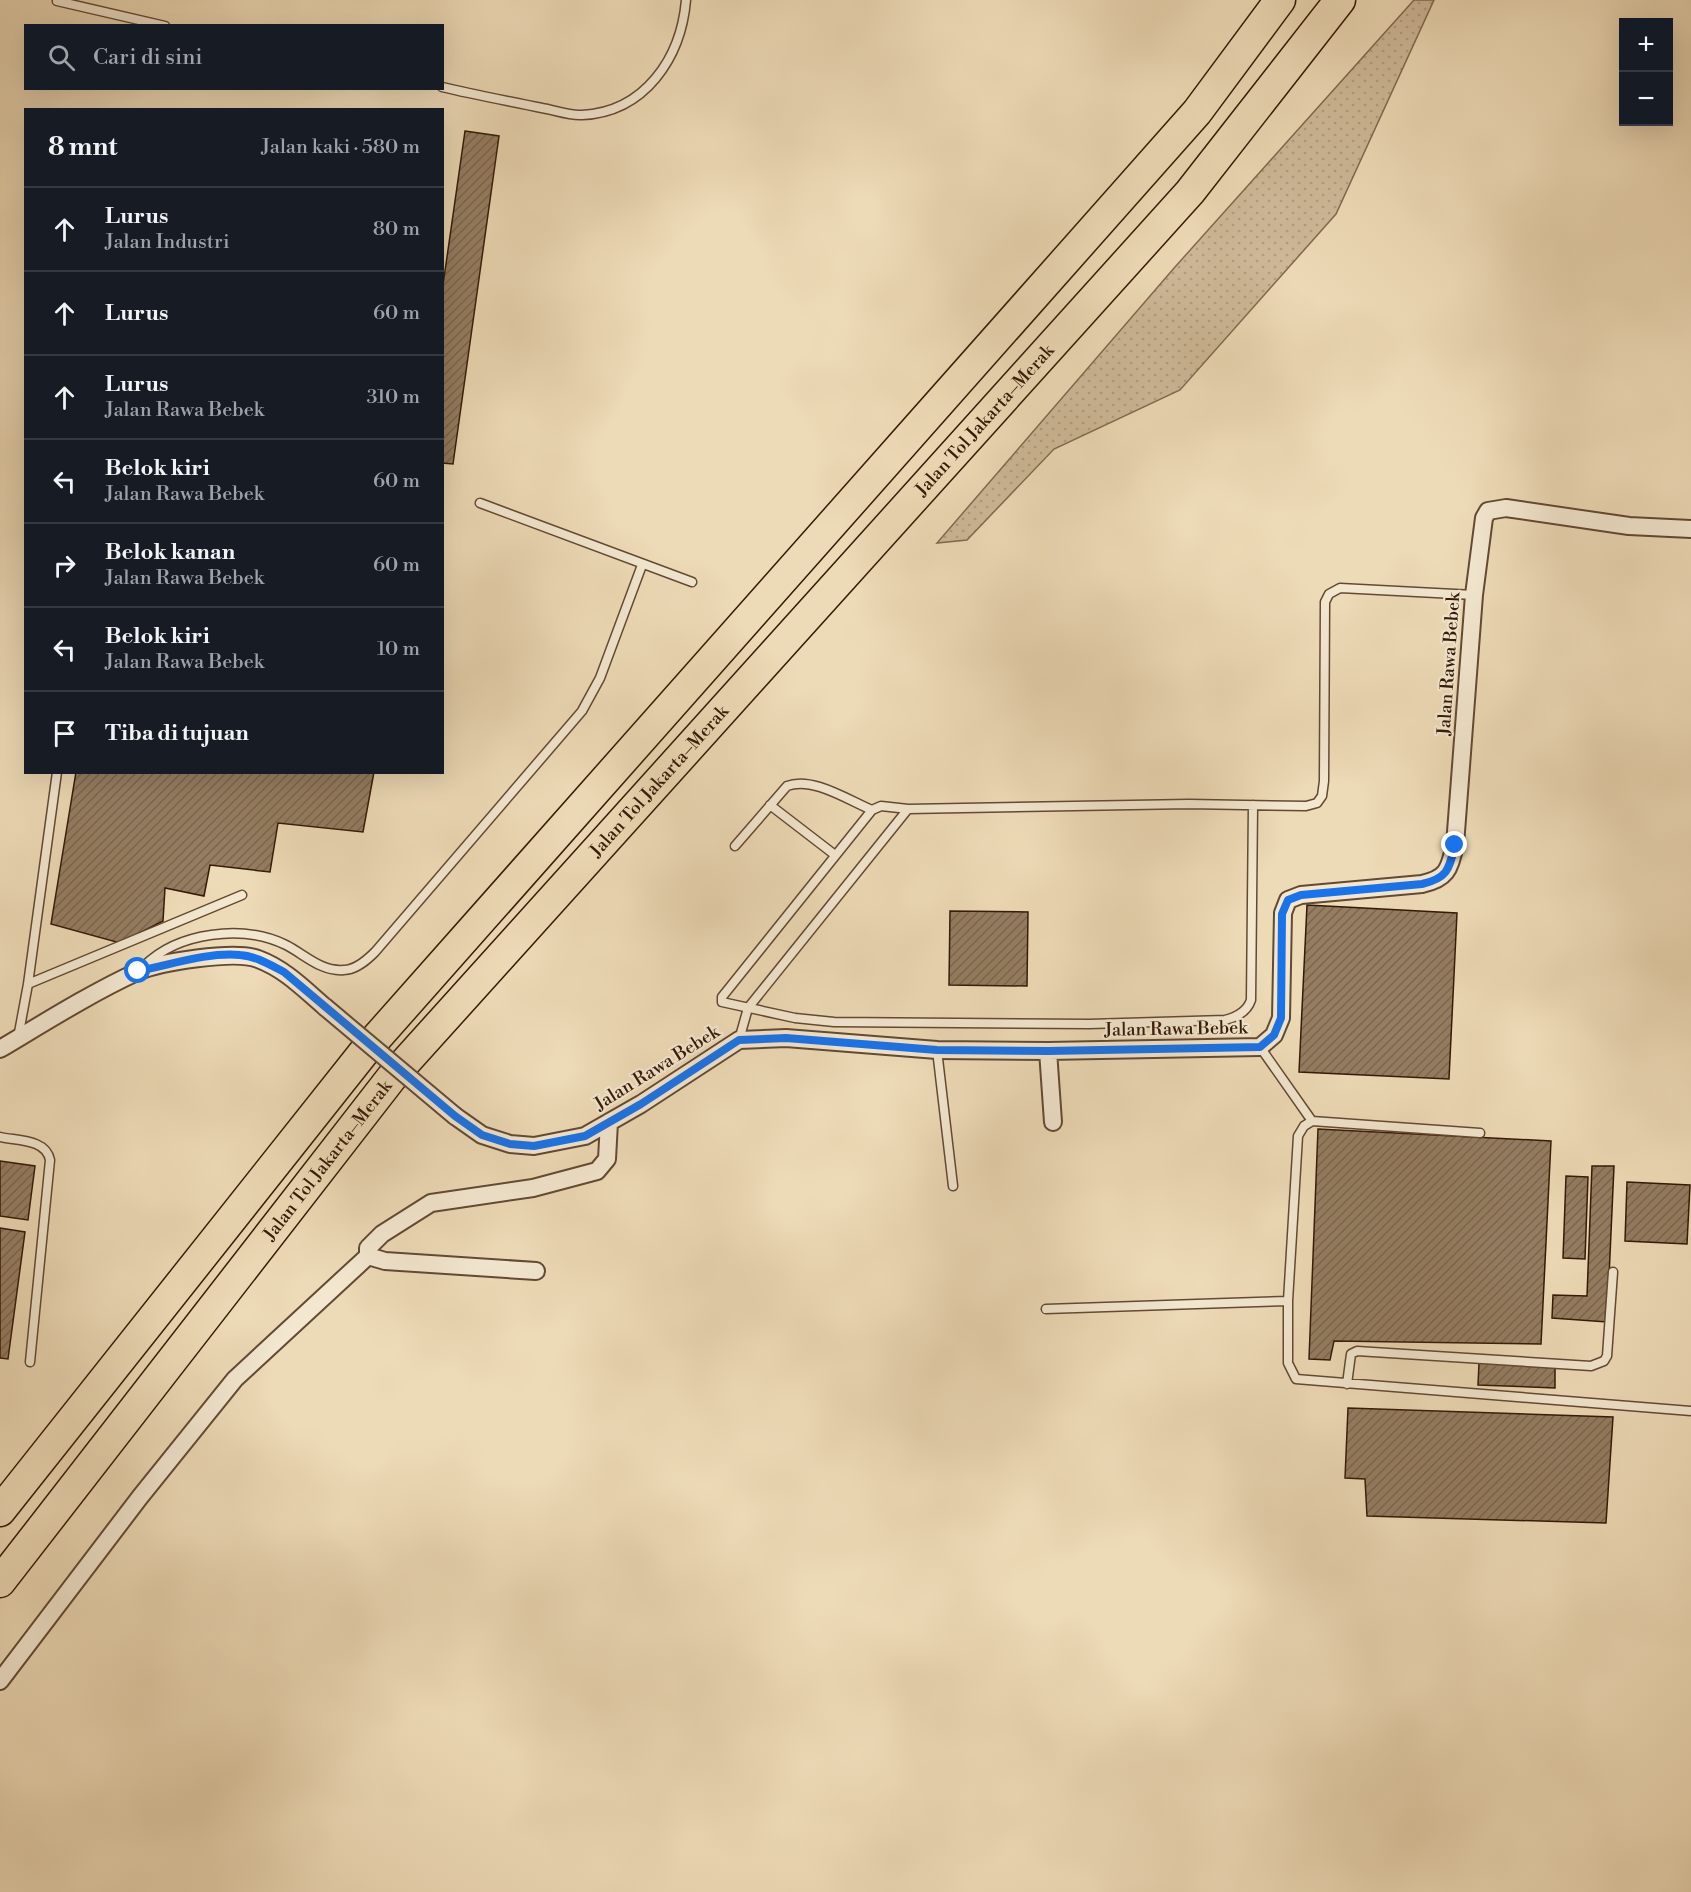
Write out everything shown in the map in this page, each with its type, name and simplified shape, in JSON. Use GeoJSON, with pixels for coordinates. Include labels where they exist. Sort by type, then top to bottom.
{"type":"FeatureCollection","features":[{"type":"Feature","properties":{"kind":"highway"},"geometry":{"type":"LineString","coordinates":[[0,1511],[364,1052],[1197,112],[1280,0]]}},
{"type":"Feature","properties":{"kind":"highway","name":"Jalan Tol Jakarta–Merak"},"geometry":{"type":"LineString","coordinates":[[0,1582],[392,1077],[1190,192],[1340,0]]}},
{"type":"Feature","properties":{"kind":"street","name":"Jalan Rawa Bebek"},"geometry":{"type":"LineString","coordinates":[[0,1049],[138,971],[214,956],[240,955],[258,959],[284,972],[455,1116],[482,1135],[510,1144],[534,1146],[585,1136],[690,1074],[739,1040],[786,1038],[937,1050],[1048,1051],[1260,1047],[1274,1035],[1281,1018],[1282,914],[1288,900],[1301,895],[1422,884],[1440,880],[1450,866],[1455,845],[1474,595],[1484,518],[1488,511],[1495,508],[1528,510],[1629,525],[1691,529]]}},
{"type":"Feature","properties":{"kind":"street"},"geometry":{"type":"LineString","coordinates":[[1048,1051],[1053,1122]]}},
{"type":"Feature","properties":{"kind":"street"},"geometry":{"type":"LineString","coordinates":[[0,1681],[140,1497],[235,1379],[368,1256],[368,1248],[382,1234],[431,1203],[522,1190],[597,1172],[608,1159],[609,1122]]}},
{"type":"Feature","properties":{"kind":"street"},"geometry":{"type":"LineString","coordinates":[[368,1256],[385,1262],[537,1271]]}},
{"type":"Feature","properties":{"kind":"lane"},"geometry":{"type":"LineString","coordinates":[[444,87],[581,116],[608,111],[634,98],[655,82],[669,62],[686,0]]}},
{"type":"Feature","properties":{"kind":"lane"},"geometry":{"type":"LineString","coordinates":[[57,2],[156,24]]}},
{"type":"Feature","properties":{"kind":"lane"},"geometry":{"type":"LineString","coordinates":[[480,503],[642,566],[692,582]]}},
{"type":"Feature","properties":{"kind":"lane"},"geometry":{"type":"LineString","coordinates":[[138,971],[153,956],[181,943],[209,935],[237,933],[263,937],[286,945],[327,968],[345,970],[363,963],[383,943],[582,711],[600,678],[642,566]]}},
{"type":"Feature","properties":{"kind":"lane"},"geometry":{"type":"LineString","coordinates":[[1253,805],[1251,1000],[1248,1008],[1237,1016],[1225,1020],[1089,1024],[902,1024],[795,1018],[722,1002],[722,997],[835,855],[872,810],[881,806],[908,809],[1253,805],[1306,806],[1321,800],[1324,781],[1325,602],[1329,594],[1340,588],[1474,595]]}},
{"type":"Feature","properties":{"kind":"lane"},"geometry":{"type":"LineString","coordinates":[[18,1038],[28,984],[57,774]]}},
{"type":"Feature","properties":{"kind":"lane"},"geometry":{"type":"LineString","coordinates":[[735,846],[787,786],[797,782],[810,784],[872,810]]}},
{"type":"Feature","properties":{"kind":"lane"},"geometry":{"type":"LineString","coordinates":[[770,805],[835,855]]}},
{"type":"Feature","properties":{"kind":"lane"},"geometry":{"type":"LineString","coordinates":[[739,1040],[748,1008],[908,809]]}},
{"type":"Feature","properties":{"kind":"lane"},"geometry":{"type":"LineString","coordinates":[[28,984],[242,895]]}},
{"type":"Feature","properties":{"kind":"lane"},"geometry":{"type":"LineString","coordinates":[[1260,1047],[1312,1121]]}},
{"type":"Feature","properties":{"kind":"lane"},"geometry":{"type":"LineString","coordinates":[[937,1050],[952,1186]]}},
{"type":"Feature","properties":{"kind":"lane"},"geometry":{"type":"LineString","coordinates":[[1480,1133],[1312,1121],[1304,1126],[1298,1136],[1288,1301],[1288,1363],[1291,1374],[1303,1381],[1691,1411]]}},
{"type":"Feature","properties":{"kind":"lane"},"geometry":{"type":"LineString","coordinates":[[0,1137],[42,1145],[48,1151],[50,1160],[30,1362]]}},
{"type":"Feature","properties":{"kind":"lane"},"geometry":{"type":"LineString","coordinates":[[1347,1384],[1348,1360],[1351,1354],[1357,1351],[1591,1366],[1598,1364],[1608,1356],[1613,1272]]}},
{"type":"Feature","properties":{"kind":"lane"},"geometry":{"type":"LineString","coordinates":[[1046,1309],[1288,1301]]}},
{"type":"Feature","properties":{"kind":"shaded area"},"geometry":{"type":"Polygon","coordinates":[[[1414,0],[1434,0],[1336,214],[1180,390],[1054,449],[967,540],[937,543],[1175,267],[1414,0]]]}},
{"type":"Feature","properties":{"kind":"building"},"geometry":{"type":"Polygon","coordinates":[[[465,131],[499,136],[453,464],[444,463],[444,278],[465,131]]]}},
{"type":"Feature","properties":{"kind":"building"},"geometry":{"type":"Polygon","coordinates":[[[76,774],[374,774],[363,832],[278,823],[270,872],[210,865],[204,896],[165,888],[163,921],[120,943],[51,924],[76,774]]]}},
{"type":"Feature","properties":{"kind":"building"},"geometry":{"type":"Polygon","coordinates":[[[1307,905],[1457,913],[1449,1079],[1299,1072],[1307,905]]]}},
{"type":"Feature","properties":{"kind":"building"},"geometry":{"type":"Polygon","coordinates":[[[950,911],[1028,912],[1027,986],[949,985],[950,911]]]}},
{"type":"Feature","properties":{"kind":"building"},"geometry":{"type":"Polygon","coordinates":[[[1318,1129],[1551,1141],[1541,1344],[1334,1341],[1330,1360],[1309,1359],[1318,1129]]]}},
{"type":"Feature","properties":{"kind":"building"},"geometry":{"type":"Polygon","coordinates":[[[0,1161],[35,1166],[28,1220],[0,1216],[0,1161]]]}},
{"type":"Feature","properties":{"kind":"building"},"geometry":{"type":"Polygon","coordinates":[[[1592,1166],[1614,1166],[1607,1322],[1552,1318],[1553,1295],[1587,1296],[1592,1166]]]}},
{"type":"Feature","properties":{"kind":"building"},"geometry":{"type":"Polygon","coordinates":[[[1566,1176],[1588,1177],[1585,1259],[1563,1258],[1566,1176]]]}},
{"type":"Feature","properties":{"kind":"building"},"geometry":{"type":"Polygon","coordinates":[[[1627,1182],[1690,1185],[1687,1244],[1625,1241],[1627,1182]]]}},
{"type":"Feature","properties":{"kind":"building"},"geometry":{"type":"Polygon","coordinates":[[[0,1228],[25,1232],[8,1359],[0,1358],[0,1228]]]}},
{"type":"Feature","properties":{"kind":"building"},"geometry":{"type":"Polygon","coordinates":[[[1479,1363],[1555,1366],[1555,1388],[1478,1385],[1479,1363]]]}},
{"type":"Feature","properties":{"kind":"building"},"geometry":{"type":"Polygon","coordinates":[[[1348,1408],[1613,1417],[1606,1523],[1367,1516],[1365,1479],[1345,1478],[1348,1408]]]}},
{"type":"Feature","properties":{"kind":"route"},"geometry":{"type":"LineString","coordinates":[[138,971],[214,956],[240,955],[258,959],[284,972],[455,1116],[482,1135],[510,1144],[534,1146],[585,1136],[597,1130],[690,1074],[739,1040],[786,1038],[937,1050],[1048,1051],[1260,1047],[1274,1035],[1281,1018],[1282,914],[1288,900],[1301,895],[1422,884],[1440,880],[1450,866],[1455,845]]}}]}
